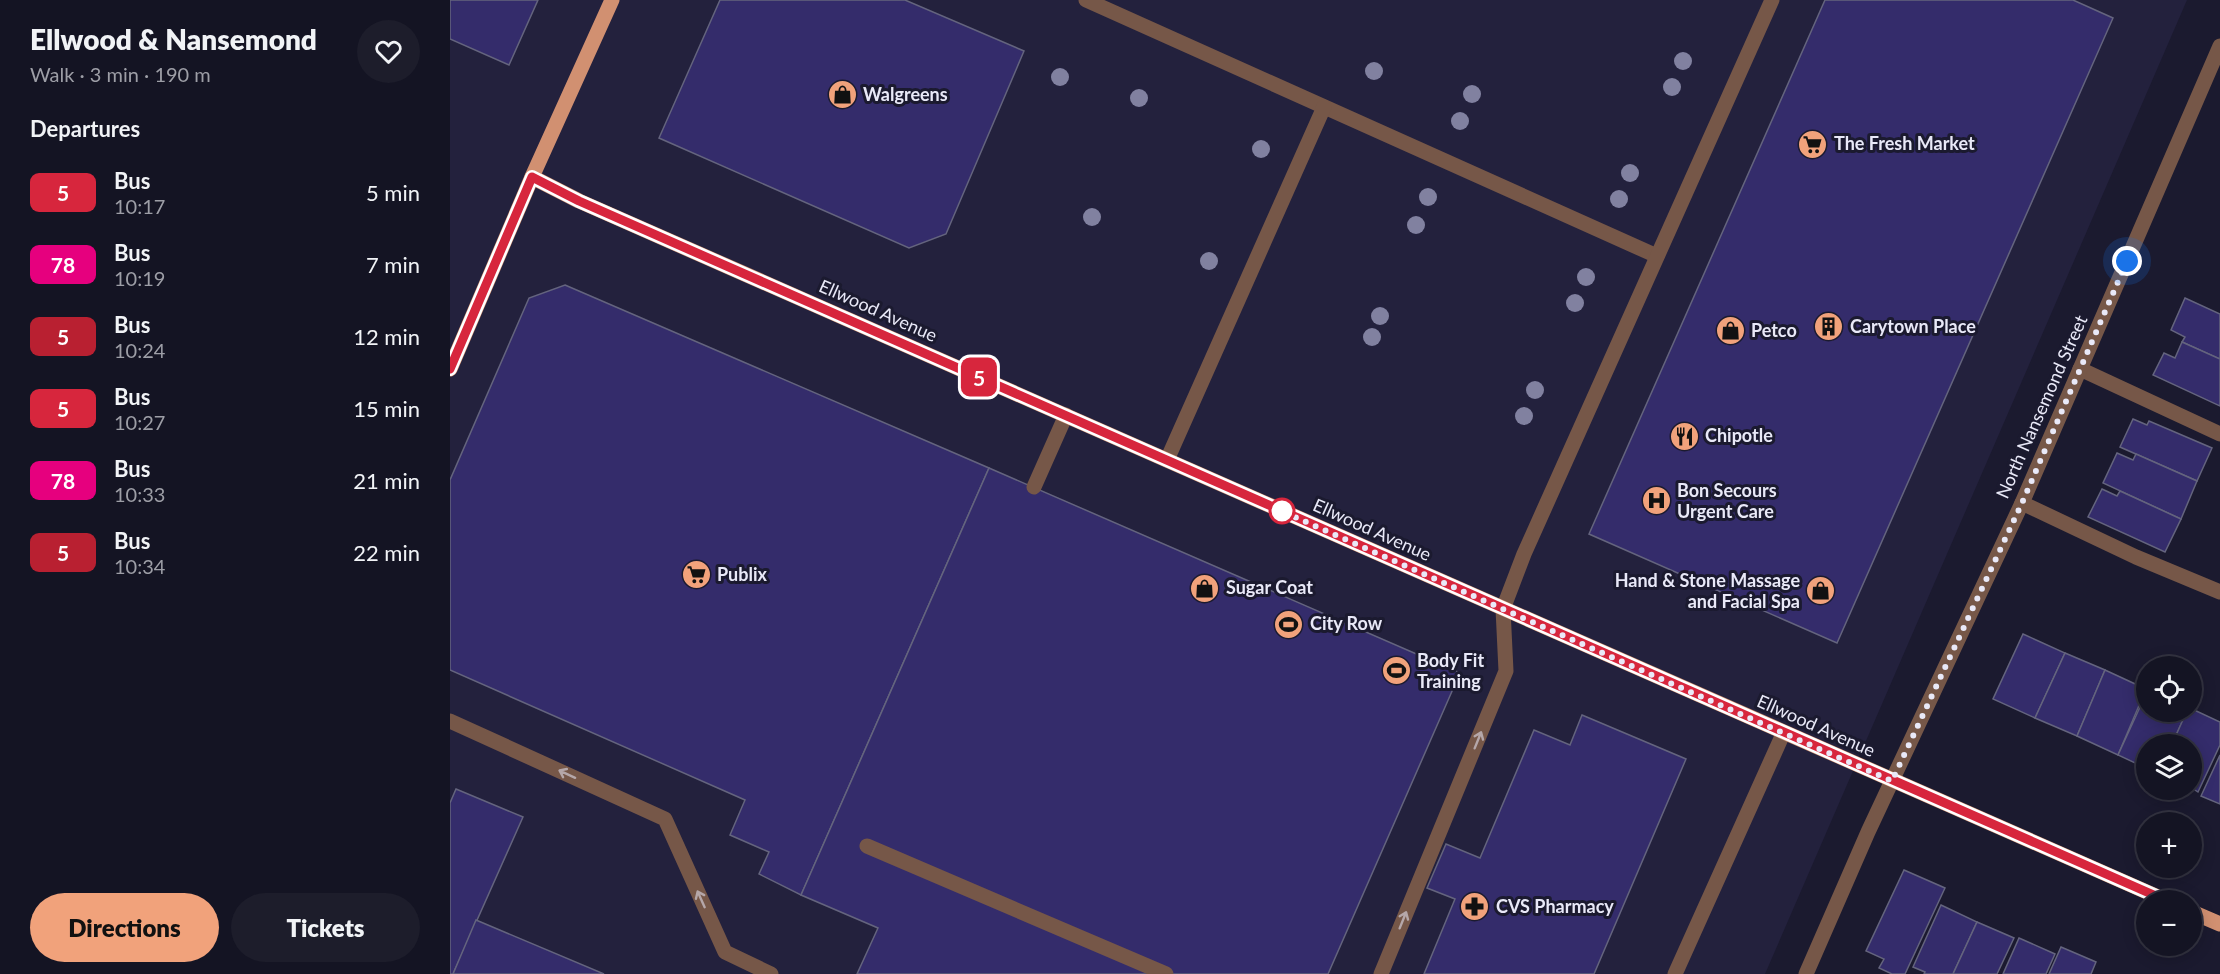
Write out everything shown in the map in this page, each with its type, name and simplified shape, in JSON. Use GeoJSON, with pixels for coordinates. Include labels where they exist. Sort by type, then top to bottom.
{"type":"FeatureCollection","features":[{"type":"Feature","properties":{"kind":"main road"},"geometry":{"type":"LineString","coordinates":[[450,369],[532,177],[612,0]]}},
{"type":"Feature","properties":{"kind":"main road","name":"Ellwood Avenue"},"geometry":{"type":"LineString","coordinates":[[532,177],[579,201],[2141,890]]}},
{"type":"Feature","properties":{"kind":"main road"},"geometry":{"type":"LineString","coordinates":[[2202,916],[2220,924]]}},
{"type":"Feature","properties":{"kind":"street"},"geometry":{"type":"LineString","coordinates":[[1086,0],[1657,256]]}},
{"type":"Feature","properties":{"kind":"street"},"geometry":{"type":"LineString","coordinates":[[1381,974],[1506,671],[1503,609],[1524,554],[1772,0]]}},
{"type":"Feature","properties":{"kind":"street","name":"North Nansemond Street"},"geometry":{"type":"LineString","coordinates":[[1806,974],[1892,781],[2022,503],[2220,46]]}},
{"type":"Feature","properties":{"kind":"street"},"geometry":{"type":"LineString","coordinates":[[1167,460],[1324,107]]}},
{"type":"Feature","properties":{"kind":"street"},"geometry":{"type":"LineString","coordinates":[[2080,369],[2220,434]]}},
{"type":"Feature","properties":{"kind":"street"},"geometry":{"type":"LineString","coordinates":[[1034,487],[1066,415]]}},
{"type":"Feature","properties":{"kind":"street"},"geometry":{"type":"LineString","coordinates":[[2022,503],[2136,557],[2220,592]]}},
{"type":"Feature","properties":{"kind":"street"},"geometry":{"type":"LineString","coordinates":[[450,721],[665,819],[725,952],[771,974]]}},
{"type":"Feature","properties":{"kind":"street"},"geometry":{"type":"LineString","coordinates":[[1675,974],[1783,734]]}},
{"type":"Feature","properties":{"kind":"street"},"geometry":{"type":"LineString","coordinates":[[867,846],[1166,974]]}},
{"type":"Feature","properties":{"kind":"shaded area"},"geometry":{"type":"Polygon","coordinates":[[[450,0],[2187,0],[1765,974],[450,974],[450,0]]]}},
{"type":"Feature","properties":{"kind":"building"},"geometry":{"type":"Polygon","coordinates":[[[450,0],[538,0],[509,65],[450,39],[450,0]]]}},
{"type":"Feature","properties":{"kind":"building","name":"Walgreens"},"geometry":{"type":"Polygon","coordinates":[[[720,0],[905,0],[1024,51],[946,234],[909,248],[659,138],[720,0]]]}},
{"type":"Feature","properties":{"kind":"building","name":"Carytown Place"},"geometry":{"type":"Polygon","coordinates":[[[1825,0],[2073,0],[2113,18],[1837,643],[1589,534],[1825,0]]]}},
{"type":"Feature","properties":{"kind":"building","name":"Publix"},"geometry":{"type":"Polygon","coordinates":[[[565,285],[989,468],[801,895],[759,874],[769,852],[730,835],[745,800],[450,670],[450,480],[529,298],[565,285]]]}},
{"type":"Feature","properties":{"kind":"building"},"geometry":{"type":"Polygon","coordinates":[[[2185,298],[2220,314],[2220,359],[2182,342],[2185,337],[2171,330],[2185,298]]]}},
{"type":"Feature","properties":{"kind":"building"},"geometry":{"type":"Polygon","coordinates":[[[2182,342],[2220,359],[2220,406],[2153,375],[2164,353],[2175,358],[2182,342]]]}},
{"type":"Feature","properties":{"kind":"building"},"geometry":{"type":"Polygon","coordinates":[[[2133,419],[2147,425],[2149,421],[2212,448],[2197,481],[2120,447],[2133,419]]]}},
{"type":"Feature","properties":{"kind":"building"},"geometry":{"type":"Polygon","coordinates":[[[2117,453],[2133,460],[2136,454],[2197,481],[2181,519],[2103,483],[2117,453]]]}},
{"type":"Feature","properties":{"kind":"building"},"geometry":{"type":"Polygon","coordinates":[[[989,468],[1460,673],[1328,974],[857,974],[878,928],[801,895],[989,468]]]}},
{"type":"Feature","properties":{"kind":"building"},"geometry":{"type":"Polygon","coordinates":[[[2102,489],[2117,496],[2120,491],[2181,519],[2165,552],[2088,517],[2102,489]]]}},
{"type":"Feature","properties":{"kind":"building"},"geometry":{"type":"Polygon","coordinates":[[[2023,634],[2065,653],[2035,718],[1993,699],[2023,634]]]}},
{"type":"Feature","properties":{"kind":"building"},"geometry":{"type":"Polygon","coordinates":[[[2065,653],[2105,670],[2077,736],[2035,718],[2065,653]]]}},
{"type":"Feature","properties":{"kind":"building"},"geometry":{"type":"Polygon","coordinates":[[[2105,670],[2136,684],[2136,713],[2118,755],[2077,736],[2105,670]]]}},
{"type":"Feature","properties":{"kind":"building"},"geometry":{"type":"Polygon","coordinates":[[[2202,714],[2220,722],[2220,745],[2202,783],[2202,734],[2177,734],[2182,722],[2202,722],[2202,714]]]}},
{"type":"Feature","properties":{"kind":"building","name":"CVS Pharmacy"},"geometry":{"type":"Polygon","coordinates":[[[1582,715],[1686,759],[1594,974],[1424,974],[1455,899],[1427,888],[1446,844],[1480,858],[1534,730],[1570,745],[1582,715]]]}},
{"type":"Feature","properties":{"kind":"building"},"geometry":{"type":"Polygon","coordinates":[[[2136,716],[2136,722],[2182,722],[2177,734],[2136,734],[2136,763],[2118,755],[2136,716]]]}},
{"type":"Feature","properties":{"kind":"building"},"geometry":{"type":"Polygon","coordinates":[[[2220,755],[2220,804],[2202,796],[2220,755]]]}},
{"type":"Feature","properties":{"kind":"building"},"geometry":{"type":"Polygon","coordinates":[[[456,789],[523,817],[453,974],[450,974],[450,803],[456,789]]]}},
{"type":"Feature","properties":{"kind":"building"},"geometry":{"type":"Polygon","coordinates":[[[1904,870],[1945,888],[1905,974],[1892,974],[1879,968],[1884,959],[1866,951],[1904,870]]]}},
{"type":"Feature","properties":{"kind":"building"},"geometry":{"type":"Polygon","coordinates":[[[1941,905],[1977,922],[1953,974],[1924,974],[1925,972],[1913,967],[1941,905]]]}},
{"type":"Feature","properties":{"kind":"building"},"geometry":{"type":"Polygon","coordinates":[[[476,920],[604,974],[453,974],[476,920]]]}},
{"type":"Feature","properties":{"kind":"building"},"geometry":{"type":"Polygon","coordinates":[[[1977,922],[2014,938],[1997,974],[1953,974],[1977,922]]]}},
{"type":"Feature","properties":{"kind":"building"},"geometry":{"type":"Polygon","coordinates":[[[2019,938],[2055,954],[2046,974],[2003,974],[2019,938]]]}},
{"type":"Feature","properties":{"kind":"building"},"geometry":{"type":"Polygon","coordinates":[[[2061,947],[2096,962],[2091,974],[2049,974],[2061,947]]]}},
{"type":"Feature","properties":{"kind":"bus line","name":"5"},"geometry":{"type":"LineString","coordinates":[[450,369],[532,177],[579,201],[1783,734],[2142,890]]}},
{"type":"Feature","properties":{"kind":"place","name":"Walgreens"},"geometry":{"type":"Point","coordinates":[842,95]}},
{"type":"Feature","properties":{"kind":"place","name":"The Fresh Market"},"geometry":{"type":"Point","coordinates":[1813,144]}},
{"type":"Feature","properties":{"kind":"place","name":"Carytown Place"},"geometry":{"type":"Point","coordinates":[1829,327]}},
{"type":"Feature","properties":{"kind":"place","name":"Petco"},"geometry":{"type":"Point","coordinates":[1730,331]}},
{"type":"Feature","properties":{"kind":"place","name":"Chipotle"},"geometry":{"type":"Point","coordinates":[1684,436]}},
{"type":"Feature","properties":{"kind":"place","name":"Bon Secours Urgent Care"},"geometry":{"type":"Point","coordinates":[1656,501]}},
{"type":"Feature","properties":{"kind":"place","name":"Publix"},"geometry":{"type":"Point","coordinates":[696,575]}},
{"type":"Feature","properties":{"kind":"place","name":"Sugar Coat"},"geometry":{"type":"Point","coordinates":[1205,588]}},
{"type":"Feature","properties":{"kind":"place","name":"Hand & Stone Massage and Facial Spa"},"geometry":{"type":"Point","coordinates":[1821,591]}},
{"type":"Feature","properties":{"kind":"place","name":"City Row"},"geometry":{"type":"Point","coordinates":[1289,624]}},
{"type":"Feature","properties":{"kind":"place","name":"Body Fit Training"},"geometry":{"type":"Point","coordinates":[1396,671]}},
{"type":"Feature","properties":{"kind":"place","name":"CVS Pharmacy"},"geometry":{"type":"Point","coordinates":[1475,907]}},
{"type":"Feature","properties":{"kind":"route"},"geometry":{"type":"LineString","coordinates":[[1282,511],[1279,510],[1892,781],[2022,503],[2127,261]]}}]}
